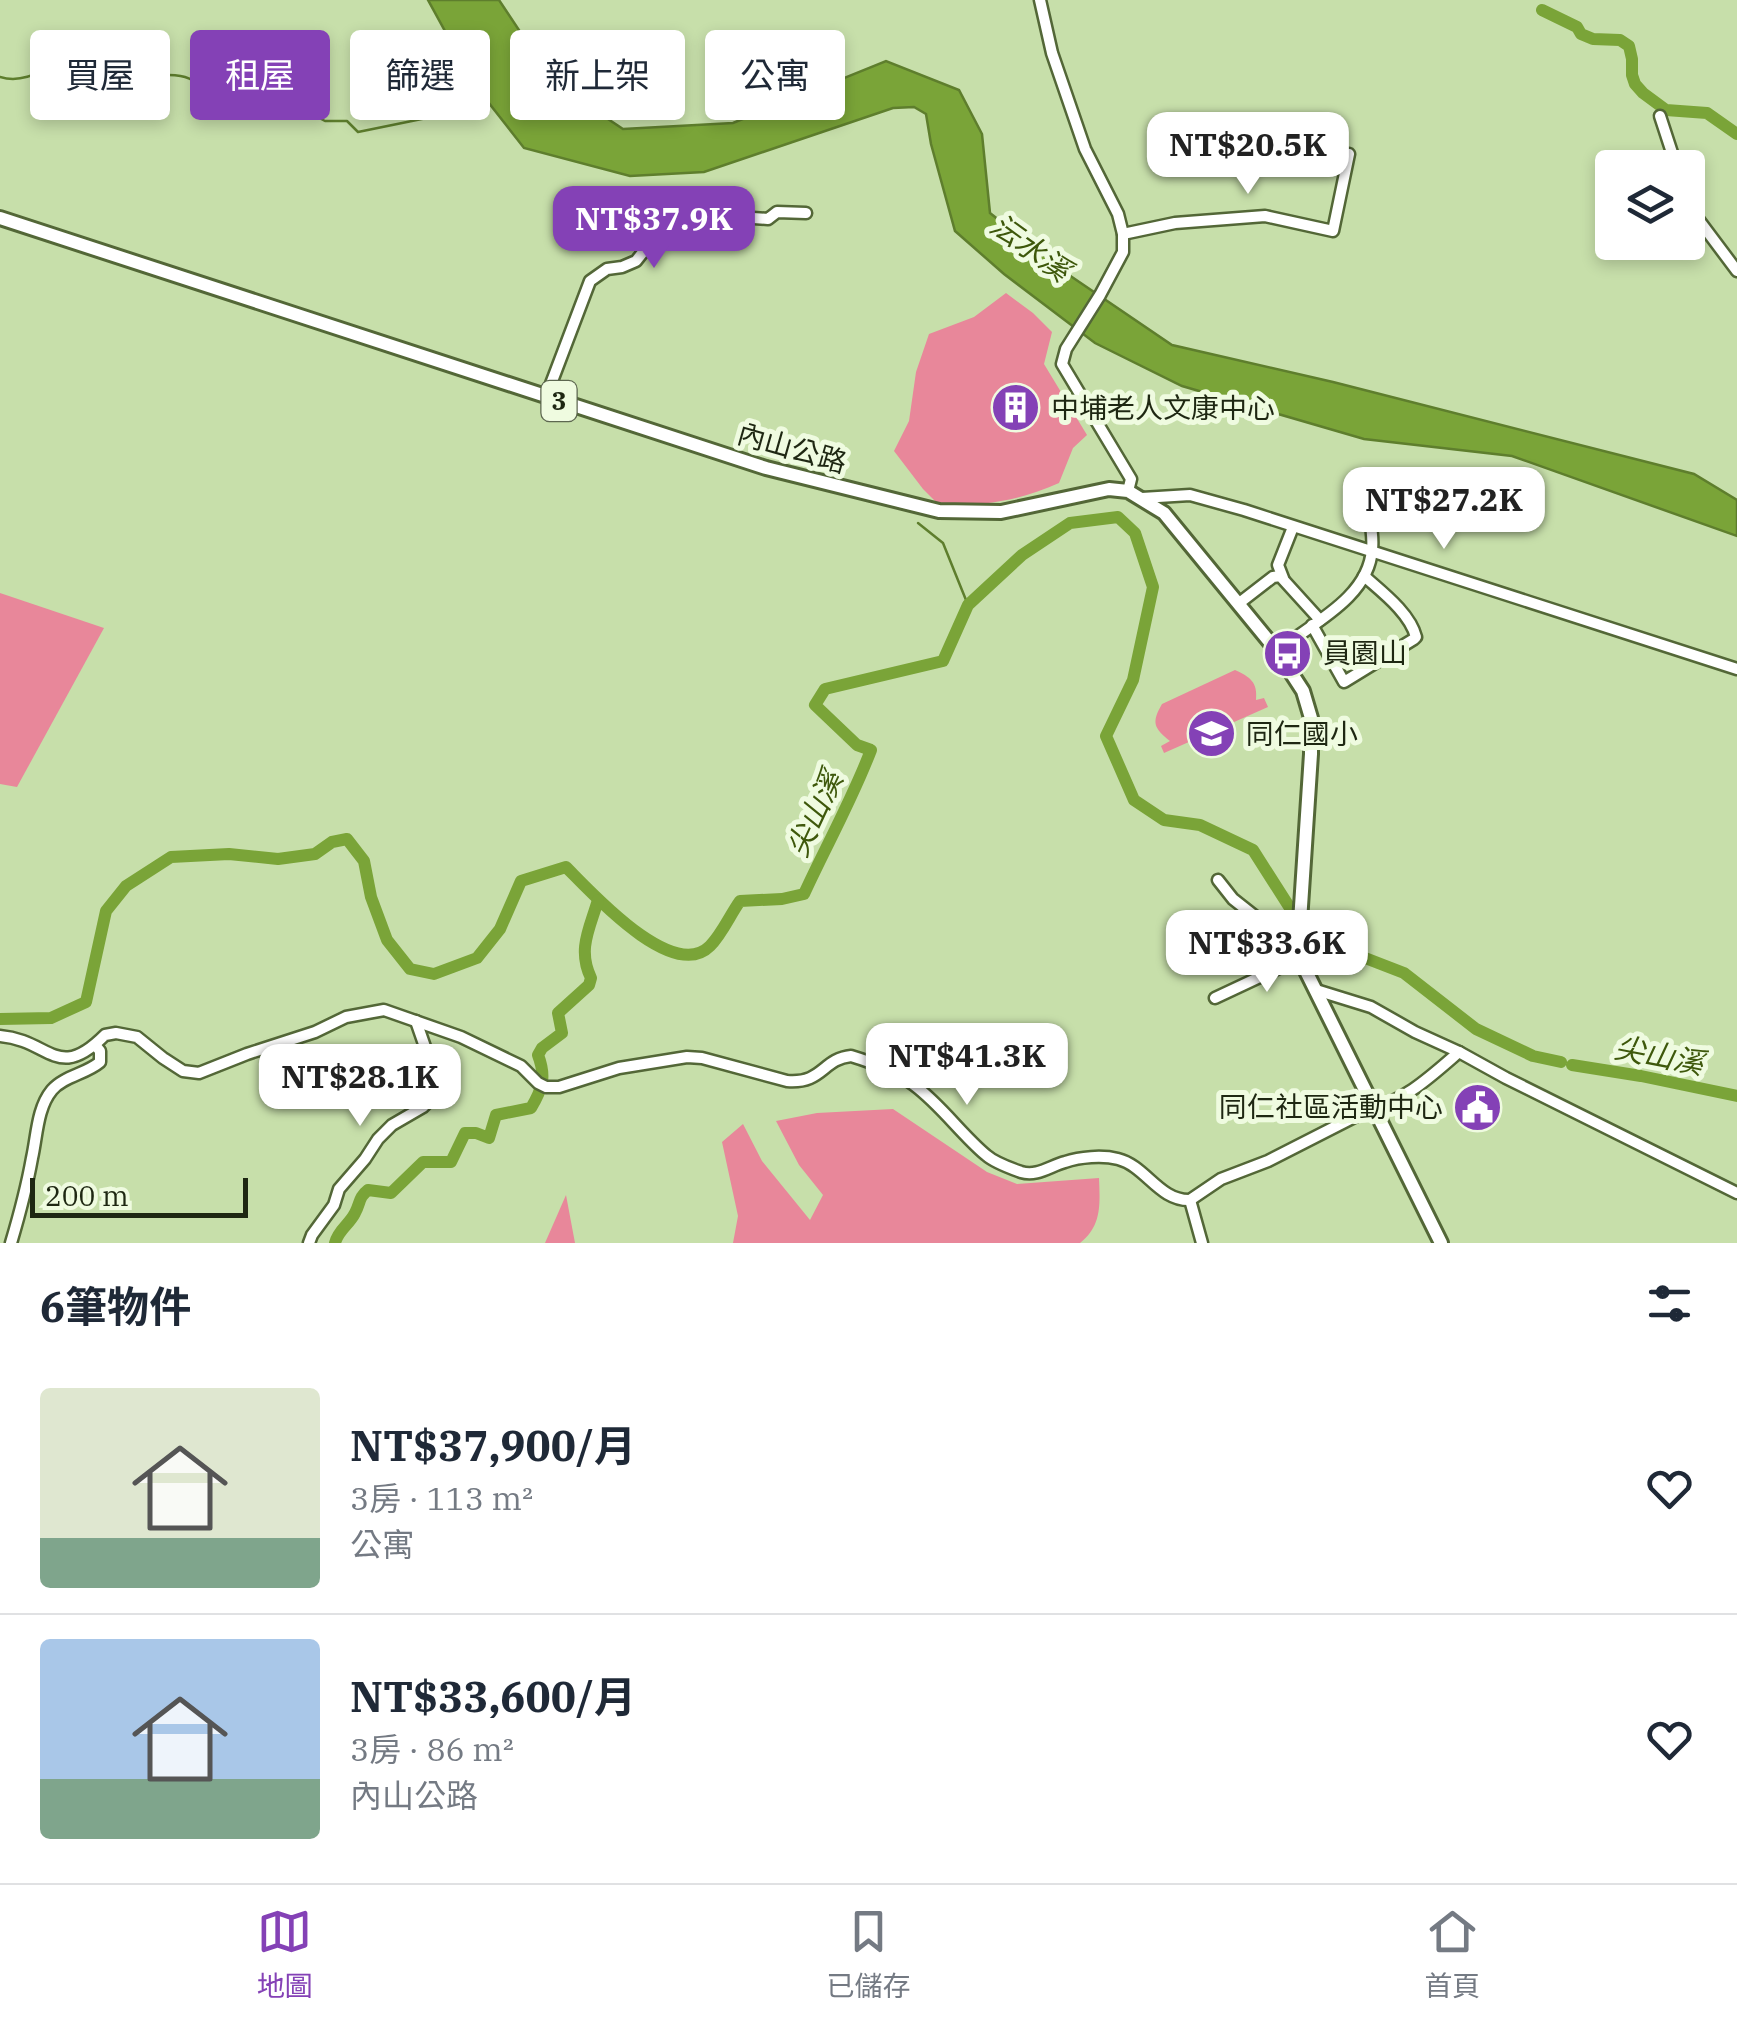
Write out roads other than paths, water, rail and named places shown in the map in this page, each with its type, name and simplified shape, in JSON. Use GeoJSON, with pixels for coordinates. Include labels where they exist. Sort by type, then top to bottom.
{"type":"FeatureCollection","features":[{"type":"Feature","properties":{"kind":"main road","name":"內山公路"},"geometry":{"type":"LineString","coordinates":[[0,218],[766,468],[938,512],[1000,512],[1109,490],[1128,491]]}},
{"type":"Feature","properties":{"kind":"main road"},"geometry":{"type":"LineString","coordinates":[[1128,491],[1164,513],[1276,651],[1302,690],[1311,718],[1312,754],[1297,958],[1441,1243]]}},
{"type":"Feature","properties":{"kind":"street"},"geometry":{"type":"LineString","coordinates":[[1040,0],[1052,52],[1085,150],[1124,234],[1123,252],[1066,349],[1062,364],[1131,479],[1128,491]]}},
{"type":"Feature","properties":{"kind":"street"},"geometry":{"type":"LineString","coordinates":[[1660,116],[1672,150]]}},
{"type":"Feature","properties":{"kind":"street"},"geometry":{"type":"LineString","coordinates":[[1124,234],[1175,224],[1266,216],[1333,231],[1349,154]]}},
{"type":"Feature","properties":{"kind":"street"},"geometry":{"type":"LineString","coordinates":[[546,397],[590,281],[607,269],[636,261],[670,218],[695,224],[710,215],[768,219],[777,212],[806,213]]}},
{"type":"Feature","properties":{"kind":"street"},"geometry":{"type":"LineString","coordinates":[[1705,229],[1737,271]]}},
{"type":"Feature","properties":{"kind":"street"},"geometry":{"type":"LineString","coordinates":[[1142,498],[1190,495],[1737,669]]}},
{"type":"Feature","properties":{"kind":"street"},"geometry":{"type":"LineString","coordinates":[[1276,651],[1354,593],[1372,550],[1367,501]]}},
{"type":"Feature","properties":{"kind":"street"},"geometry":{"type":"LineString","coordinates":[[1293,526],[1278,564],[1283,578],[1316,622],[1344,682],[1416,636],[1415,629],[1387,596],[1364,576]]}},
{"type":"Feature","properties":{"kind":"street"},"geometry":{"type":"LineString","coordinates":[[1238,604],[1273,577],[1283,578]]}},
{"type":"Feature","properties":{"kind":"street"},"geometry":{"type":"LineString","coordinates":[[1215,998],[1297,958],[1218,880]]}},
{"type":"Feature","properties":{"kind":"street"},"geometry":{"type":"LineString","coordinates":[[1316,990],[1371,1007],[1737,1194]]}},
{"type":"Feature","properties":{"kind":"street"},"geometry":{"type":"LineString","coordinates":[[0,1036],[27,1041],[62,1059],[72,1058],[105,1035],[137,1036],[183,1070],[199,1073],[346,1017],[384,1010],[460,1037],[522,1066],[542,1085],[559,1088],[618,1068],[687,1057],[801,1082],[833,1061],[851,1056],[913,1084],[989,1158],[1033,1174],[1066,1161],[1115,1158],[1175,1199],[1190,1200],[1313,1136],[1410,1094],[1459,1052]]}},
{"type":"Feature","properties":{"kind":"street"},"geometry":{"type":"LineString","coordinates":[[309,1243],[334,1205],[339,1189],[378,1138],[430,1099],[432,1066],[416,1021]]}},
{"type":"Feature","properties":{"kind":"street"},"geometry":{"type":"LineString","coordinates":[[11,1243],[41,1112],[51,1091],[100,1062],[100,1051],[95,1045]]}},
{"type":"Feature","properties":{"kind":"street"},"geometry":{"type":"LineString","coordinates":[[1190,1200],[1202,1243]]}},
{"type":"Feature","properties":{"kind":"water","name":"沄水溪"},"geometry":{"type":"Polygon","coordinates":[[[428,0],[499,0],[519,30],[510,30],[510,120],[610,120],[623,129],[740,120],[845,120],[845,78],[886,61],[959,90],[982,134],[990,213],[1069,275],[1172,345],[1694,474],[1737,500],[1737,536],[1512,456],[1364,439],[1182,386],[1095,343],[955,231],[926,114],[914,107],[893,108],[704,172],[630,176],[524,148],[490,104],[490,30],[444,30],[428,0]]]}},
{"type":"Feature","properties":{"kind":"waterway"},"geometry":{"type":"LineString","coordinates":[[1542,10],[1593,39],[1620,40],[1629,46],[1635,84],[1666,110],[1707,113],[1737,134]]}},
{"type":"Feature","properties":{"kind":"waterway"},"geometry":{"type":"LineString","coordinates":[[0,77],[31,76],[71,57],[88,54],[130,74],[185,77],[217,100],[287,101],[325,121],[347,121],[358,132],[417,120]]}},
{"type":"Feature","properties":{"kind":"waterway","name":"尖山溪"},"geometry":{"type":"LineString","coordinates":[[0,1019],[51,1018],[86,1002],[106,911],[126,886],[171,857],[229,854],[278,859],[315,854],[332,842],[347,839],[364,861],[371,897],[387,940],[410,969],[434,974],[477,958],[500,929],[521,881],[566,867],[634,930],[675,953],[694,954],[710,946],[740,901],[804,894],[871,750],[857,745],[815,705],[825,689],[943,661],[968,605],[1022,555],[1070,523],[1118,517],[1135,533],[1153,587],[1133,680],[1106,736],[1134,800],[1164,820],[1200,825],[1253,850],[1290,908],[1360,956],[1404,973],[1476,1029],[1533,1056],[1561,1062]]}},
{"type":"Feature","properties":{"kind":"waterway"},"geometry":{"type":"LineString","coordinates":[[918,523],[943,543],[968,605]]}},
{"type":"Feature","properties":{"kind":"waterway"},"geometry":{"type":"LineString","coordinates":[[335,1243],[368,1190],[391,1193],[423,1162],[451,1162],[465,1133],[489,1138],[496,1115],[531,1108],[542,1082],[538,1055],[562,1033],[558,1013],[589,985],[585,948],[598,900]]}},
{"type":"Feature","properties":{"kind":"waterway","name":"尖山溪"},"geometry":{"type":"LineString","coordinates":[[1572,1065],[1737,1096]]}},
{"type":"Feature","properties":{"kind":"place","name":"中埔老人文康中心"},"geometry":{"type":"Point","coordinates":[1016,408]}},
{"type":"Feature","properties":{"kind":"place","name":"員園山"},"geometry":{"type":"Point","coordinates":[1288,653]}},
{"type":"Feature","properties":{"kind":"place","name":"同仁國小"},"geometry":{"type":"Point","coordinates":[1211,734]}},
{"type":"Feature","properties":{"kind":"place","name":"同仁社區活動中心"},"geometry":{"type":"Point","coordinates":[1478,1107]}}]}
